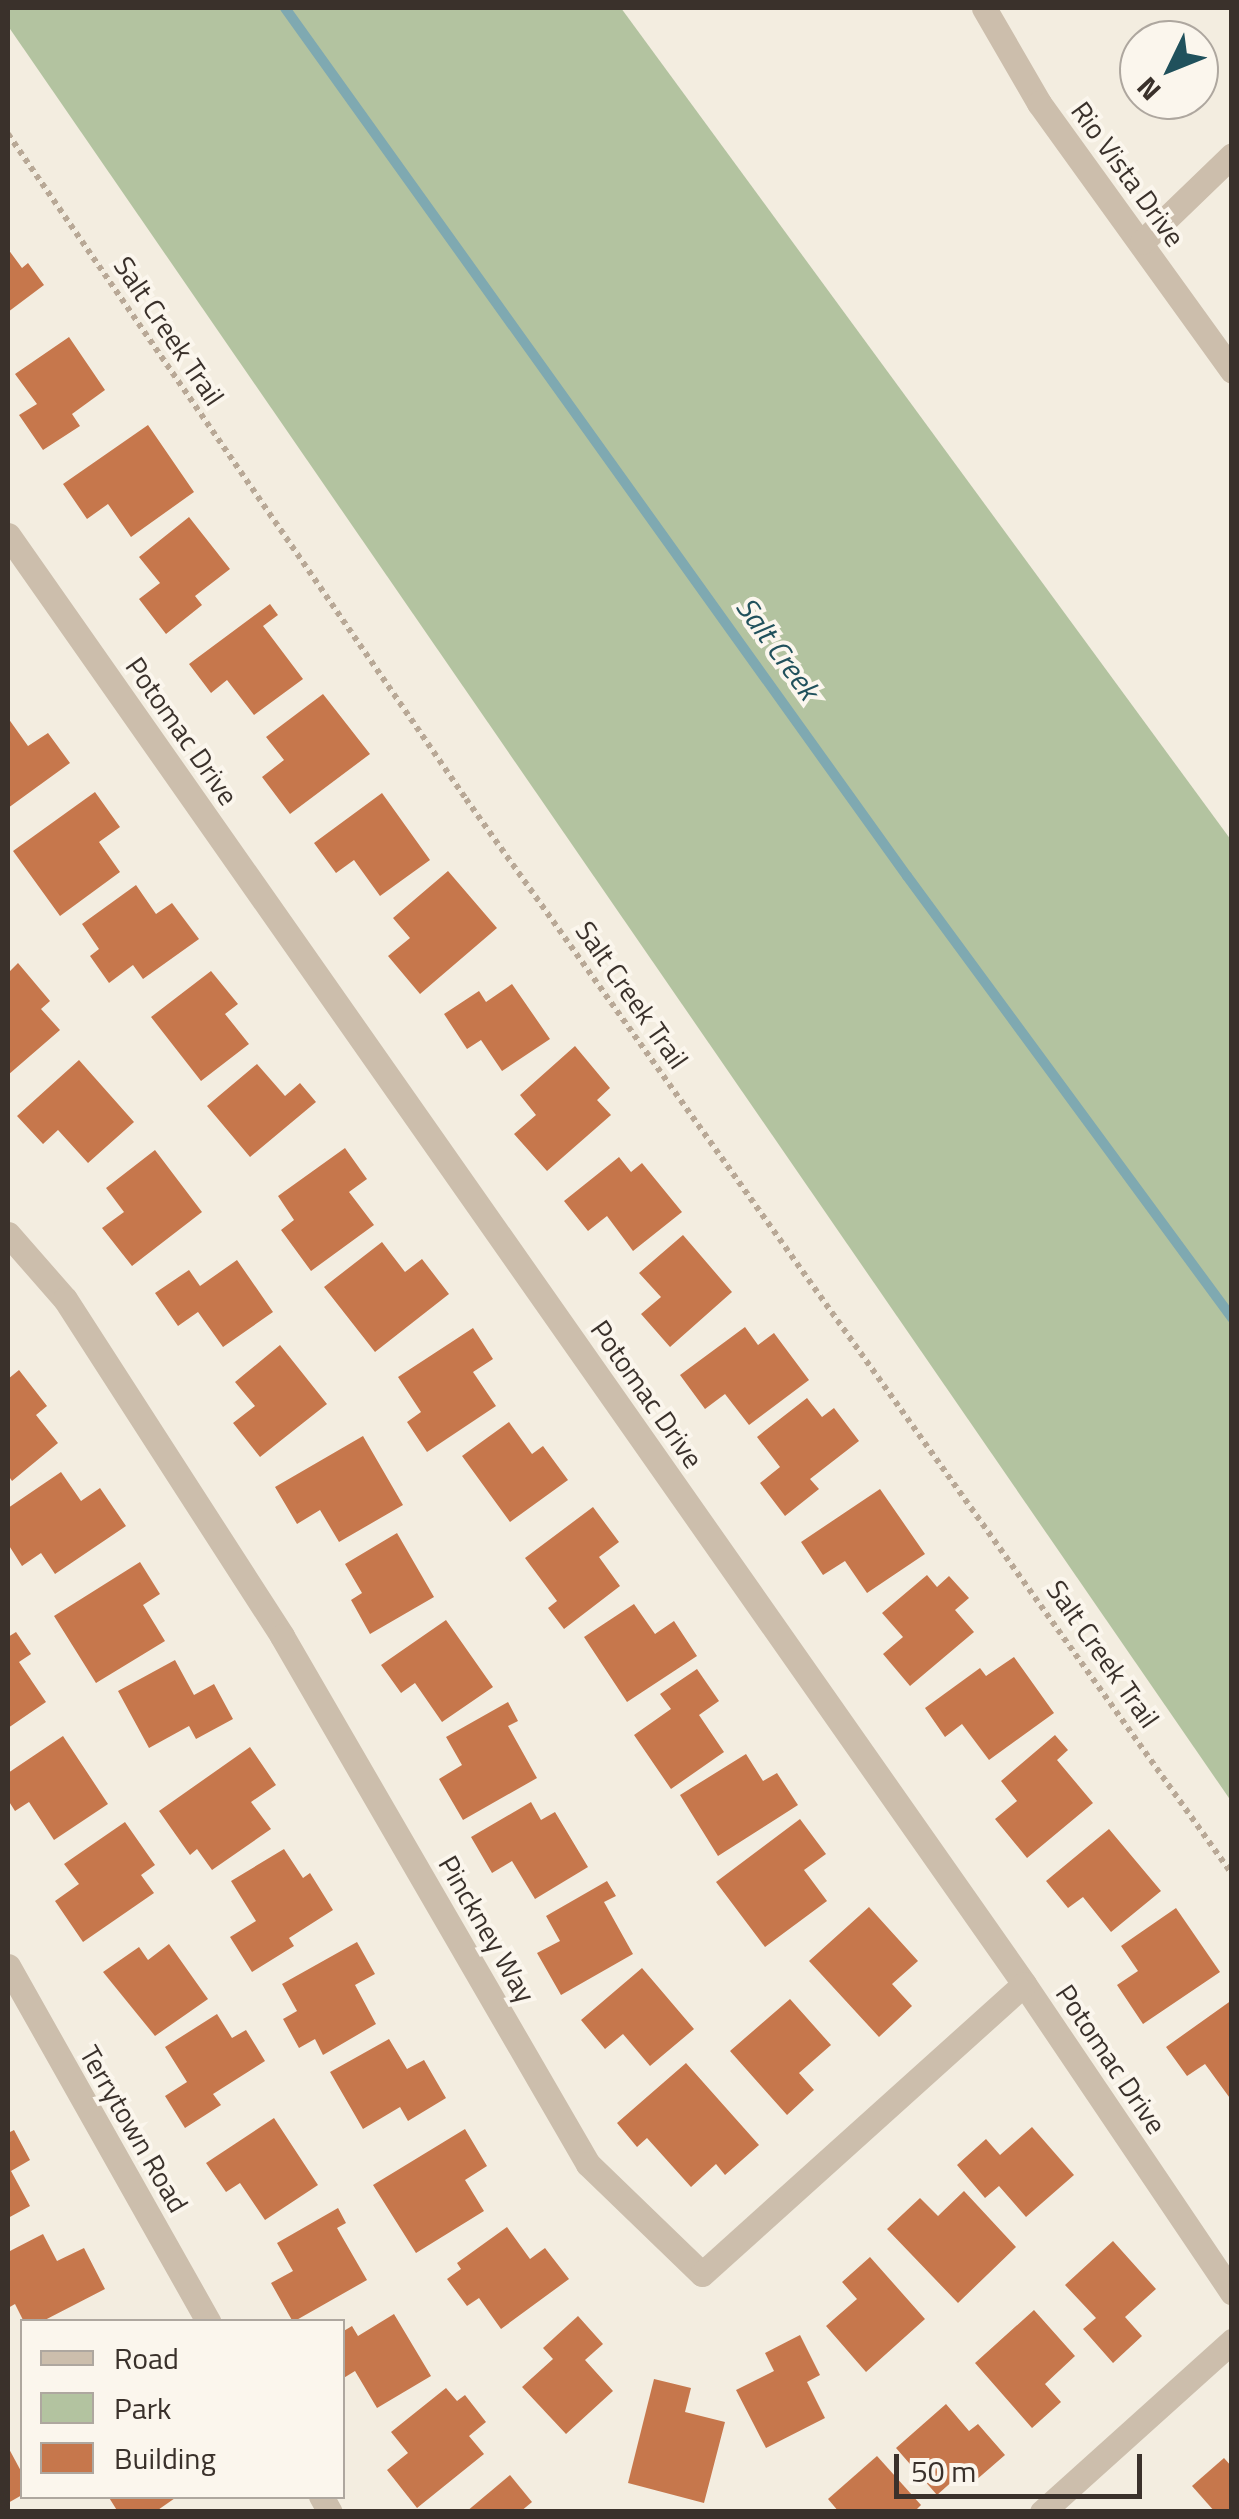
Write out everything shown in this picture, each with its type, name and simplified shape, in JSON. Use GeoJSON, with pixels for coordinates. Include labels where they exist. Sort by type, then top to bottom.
{"type":"FeatureCollection","features":[{"type":"Feature","properties":{"kind":"street","name":"Rio Vista Drive"},"geometry":{"type":"LineString","coordinates":[[984,8],[1039,103],[1232,371]]}},
{"type":"Feature","properties":{"kind":"street"},"geometry":{"type":"LineString","coordinates":[[1142,242],[1232,156]]}},
{"type":"Feature","properties":{"kind":"street","name":"Potomac Drive"},"geometry":{"type":"LineString","coordinates":[[8,535],[1024,1984],[1232,2292]]}},
{"type":"Feature","properties":{"kind":"street","name":"Pinckney Way"},"geometry":{"type":"LineString","coordinates":[[8,1234],[65,1299],[282,1636],[588,2164],[702,2274],[1024,1984]]}},
{"type":"Feature","properties":{"kind":"street","name":"Terrytown Road"},"geometry":{"type":"LineString","coordinates":[[8,1966],[207,2319]]}},
{"type":"Feature","properties":{"kind":"street"},"geometry":{"type":"LineString","coordinates":[[1042,2512],[1232,2342]]}},
{"type":"Feature","properties":{"kind":"path","name":"Salt Creek Trail"},"geometry":{"type":"LineString","coordinates":[[8,134],[466,799],[1232,1874]]}},
{"type":"Feature","properties":{"kind":"green space"},"geometry":{"type":"Polygon","coordinates":[[[8,8],[621,8],[1231,840],[1231,1801],[8,26],[8,8]]]}},
{"type":"Feature","properties":{"kind":"building"},"geometry":{"type":"Polygon","coordinates":[[[8,249],[22,268],[28,263],[44,285],[8,312],[8,249]]]}},
{"type":"Feature","properties":{"kind":"building"},"geometry":{"type":"Polygon","coordinates":[[[69,337],[105,390],[72,414],[80,426],[43,450],[19,415],[37,404],[15,374],[69,337]]]}},
{"type":"Feature","properties":{"kind":"building"},"geometry":{"type":"Polygon","coordinates":[[[148,425],[194,492],[131,537],[108,504],[87,519],[63,484],[148,425]]]}},
{"type":"Feature","properties":{"kind":"building"},"geometry":{"type":"Polygon","coordinates":[[[189,517],[230,569],[195,596],[202,605],[166,634],[139,599],[160,583],[139,557],[189,517]]]}},
{"type":"Feature","properties":{"kind":"building"},"geometry":{"type":"Polygon","coordinates":[[[270,604],[278,615],[263,626],[303,679],[254,715],[227,680],[211,693],[189,664],[270,604]]]}},
{"type":"Feature","properties":{"kind":"building"},"geometry":{"type":"Polygon","coordinates":[[[323,694],[370,754],[290,814],[262,777],[284,760],[266,737],[323,694]]]}},
{"type":"Feature","properties":{"kind":"building"},"geometry":{"type":"Polygon","coordinates":[[[8,718],[28,746],[48,733],[70,763],[8,808],[8,718]]]}},
{"type":"Feature","properties":{"kind":"building"},"geometry":{"type":"Polygon","coordinates":[[[95,792],[120,827],[99,842],[120,872],[60,916],[13,851],[95,792]]]}},
{"type":"Feature","properties":{"kind":"building"},"geometry":{"type":"Polygon","coordinates":[[[382,793],[430,860],[380,896],[354,860],[336,873],[314,843],[382,793]]]}},
{"type":"Feature","properties":{"kind":"building"},"geometry":{"type":"Polygon","coordinates":[[[448,871],[497,928],[420,994],[388,956],[410,938],[393,918],[448,871]]]}},
{"type":"Feature","properties":{"kind":"building"},"geometry":{"type":"Polygon","coordinates":[[[136,885],[156,914],[172,903],[199,939],[143,979],[133,965],[109,983],[90,956],[99,949],[82,924],[136,885]]]}},
{"type":"Feature","properties":{"kind":"building"},"geometry":{"type":"Polygon","coordinates":[[[18,963],[50,1001],[41,1009],[60,1030],[8,1075],[8,973],[18,963]]]}},
{"type":"Feature","properties":{"kind":"building"},"geometry":{"type":"Polygon","coordinates":[[[211,971],[238,1004],[225,1014],[249,1044],[201,1081],[151,1017],[211,971]]]}},
{"type":"Feature","properties":{"kind":"building"},"geometry":{"type":"Polygon","coordinates":[[[512,984],[550,1039],[502,1071],[481,1040],[467,1049],[444,1014],[479,991],[486,1002],[512,984]]]}},
{"type":"Feature","properties":{"kind":"building"},"geometry":{"type":"Polygon","coordinates":[[[575,1046],[610,1088],[597,1100],[611,1115],[547,1171],[514,1134],[536,1115],[520,1095],[575,1046]]]}},
{"type":"Feature","properties":{"kind":"building"},"geometry":{"type":"Polygon","coordinates":[[[79,1060],[134,1122],[88,1163],[58,1130],[43,1144],[17,1116],[79,1060]]]}},
{"type":"Feature","properties":{"kind":"building"},"geometry":{"type":"Polygon","coordinates":[[[257,1064],[285,1096],[300,1083],[316,1102],[250,1157],[207,1106],[257,1064]]]}},
{"type":"Feature","properties":{"kind":"building"},"geometry":{"type":"Polygon","coordinates":[[[345,1148],[367,1179],[349,1192],[374,1225],[311,1271],[281,1230],[294,1220],[278,1196],[345,1148]]]}},
{"type":"Feature","properties":{"kind":"building"},"geometry":{"type":"Polygon","coordinates":[[[155,1150],[202,1212],[132,1266],[102,1228],[124,1212],[106,1188],[155,1150]]]}},
{"type":"Feature","properties":{"kind":"building"},"geometry":{"type":"Polygon","coordinates":[[[619,1157],[631,1172],[642,1163],[682,1212],[633,1251],[607,1216],[588,1231],[564,1201],[619,1157]]]}},
{"type":"Feature","properties":{"kind":"building"},"geometry":{"type":"Polygon","coordinates":[[[683,1235],[732,1292],[670,1347],[641,1314],[661,1297],[639,1273],[683,1235]]]}},
{"type":"Feature","properties":{"kind":"building"},"geometry":{"type":"Polygon","coordinates":[[[382,1242],[405,1272],[422,1259],[449,1294],[375,1352],[324,1287],[382,1242]]]}},
{"type":"Feature","properties":{"kind":"building"},"geometry":{"type":"Polygon","coordinates":[[[237,1260],[273,1312],[223,1347],[198,1312],[178,1326],[155,1293],[189,1270],[200,1286],[237,1260]]]}},
{"type":"Feature","properties":{"kind":"building"},"geometry":{"type":"Polygon","coordinates":[[[745,1327],[758,1345],[774,1333],[809,1380],[749,1425],[725,1394],[705,1409],[680,1375],[745,1327]]]}},
{"type":"Feature","properties":{"kind":"building"},"geometry":{"type":"Polygon","coordinates":[[[473,1328],[493,1359],[473,1372],[496,1406],[427,1452],[407,1422],[421,1412],[398,1377],[473,1328]]]}},
{"type":"Feature","properties":{"kind":"building"},"geometry":{"type":"Polygon","coordinates":[[[280,1345],[327,1404],[260,1457],[233,1423],[255,1406],[235,1382],[280,1345]]]}},
{"type":"Feature","properties":{"kind":"building"},"geometry":{"type":"Polygon","coordinates":[[[19,1370],[47,1406],[36,1415],[58,1443],[12,1481],[8,1475],[8,1379],[19,1370]]]}},
{"type":"Feature","properties":{"kind":"building"},"geometry":{"type":"Polygon","coordinates":[[[807,1398],[822,1417],[834,1408],[859,1441],[810,1479],[819,1489],[785,1516],[760,1483],[780,1467],[757,1437],[807,1398]]]}},
{"type":"Feature","properties":{"kind":"building"},"geometry":{"type":"Polygon","coordinates":[[[509,1422],[532,1454],[543,1446],[568,1480],[510,1522],[462,1456],[509,1422]]]}},
{"type":"Feature","properties":{"kind":"building"},"geometry":{"type":"Polygon","coordinates":[[[363,1436],[403,1505],[339,1542],[320,1510],[297,1524],[275,1487],[363,1436]]]}},
{"type":"Feature","properties":{"kind":"building"},"geometry":{"type":"Polygon","coordinates":[[[61,1472],[81,1501],[100,1488],[126,1526],[55,1574],[41,1553],[22,1566],[8,1544],[8,1508],[61,1472]]]}},
{"type":"Feature","properties":{"kind":"building"},"geometry":{"type":"Polygon","coordinates":[[[880,1489],[925,1554],[867,1593],[845,1561],[823,1575],[801,1542],[880,1489]]]}},
{"type":"Feature","properties":{"kind":"building"},"geometry":{"type":"Polygon","coordinates":[[[593,1507],[619,1542],[599,1557],[620,1586],[564,1629],[548,1608],[557,1601],[525,1558],[593,1507]]]}},
{"type":"Feature","properties":{"kind":"building"},"geometry":{"type":"Polygon","coordinates":[[[397,1533],[434,1597],[370,1634],[351,1600],[362,1593],[345,1564],[397,1533]]]}},
{"type":"Feature","properties":{"kind":"building"},"geometry":{"type":"Polygon","coordinates":[[[140,1562],[160,1594],[143,1605],[165,1641],[96,1683],[54,1616],[140,1562]]]}},
{"type":"Feature","properties":{"kind":"building"},"geometry":{"type":"Polygon","coordinates":[[[927,1575],[937,1587],[949,1576],[969,1598],[955,1610],[974,1632],[910,1686],[883,1654],[903,1637],[882,1613],[927,1575]]]}},
{"type":"Feature","properties":{"kind":"building"},"geometry":{"type":"Polygon","coordinates":[[[634,1604],[655,1634],[674,1621],[697,1656],[627,1702],[584,1637],[634,1604]]]}},
{"type":"Feature","properties":{"kind":"building"},"geometry":{"type":"Polygon","coordinates":[[[446,1620],[493,1687],[442,1722],[415,1683],[401,1693],[381,1665],[446,1620]]]}},
{"type":"Feature","properties":{"kind":"building"},"geometry":{"type":"Polygon","coordinates":[[[16,1632],[31,1654],[19,1662],[46,1702],[8,1728],[8,1637],[16,1632]]]}},
{"type":"Feature","properties":{"kind":"building"},"geometry":{"type":"Polygon","coordinates":[[[1014,1657],[1054,1713],[989,1760],[962,1724],[945,1737],[925,1708],[980,1668],[986,1676],[1014,1657]]]}},
{"type":"Feature","properties":{"kind":"building"},"geometry":{"type":"Polygon","coordinates":[[[175,1660],[194,1695],[214,1684],[233,1719],[196,1739],[189,1726],[149,1748],[118,1691],[175,1660]]]}},
{"type":"Feature","properties":{"kind":"building"},"geometry":{"type":"Polygon","coordinates":[[[697,1669],[719,1701],[699,1715],[724,1752],[671,1789],[634,1735],[671,1709],[660,1694],[697,1669]]]}},
{"type":"Feature","properties":{"kind":"building"},"geometry":{"type":"Polygon","coordinates":[[[508,1702],[518,1721],[508,1726],[537,1778],[463,1820],[439,1779],[462,1765],[446,1737],[508,1702]]]}},
{"type":"Feature","properties":{"kind":"building"},"geometry":{"type":"Polygon","coordinates":[[[1055,1735],[1068,1750],[1057,1760],[1093,1803],[1027,1858],[995,1819],[1017,1801],[1001,1781],[1055,1735]]]}},
{"type":"Feature","properties":{"kind":"building"},"geometry":{"type":"Polygon","coordinates":[[[63,1736],[108,1804],[54,1840],[29,1802],[15,1811],[8,1800],[8,1773],[63,1736]]]}},
{"type":"Feature","properties":{"kind":"building"},"geometry":{"type":"Polygon","coordinates":[[[250,1747],[276,1785],[251,1802],[271,1829],[212,1870],[197,1849],[190,1855],[159,1811],[250,1747]]]}},
{"type":"Feature","properties":{"kind":"building"},"geometry":{"type":"Polygon","coordinates":[[[746,1754],[763,1781],[777,1773],[798,1805],[718,1856],[680,1795],[746,1754]]]}},
{"type":"Feature","properties":{"kind":"building"},"geometry":{"type":"Polygon","coordinates":[[[531,1802],[541,1820],[555,1812],[588,1867],[535,1899],[512,1861],[492,1873],[471,1837],[531,1802]]]}},
{"type":"Feature","properties":{"kind":"building"},"geometry":{"type":"Polygon","coordinates":[[[800,1819],[826,1854],[804,1870],[827,1901],[765,1947],[716,1882],[800,1819]]]}},
{"type":"Feature","properties":{"kind":"building"},"geometry":{"type":"Polygon","coordinates":[[[125,1822],[155,1865],[141,1875],[154,1893],[83,1942],[55,1901],[79,1884],[64,1864],[125,1822]]]}},
{"type":"Feature","properties":{"kind":"building"},"geometry":{"type":"Polygon","coordinates":[[[1109,1829],[1161,1891],[1111,1932],[1083,1897],[1068,1908],[1046,1881],[1109,1829]]]}},
{"type":"Feature","properties":{"kind":"building"},"geometry":{"type":"Polygon","coordinates":[[[284,1849],[303,1878],[310,1873],[333,1910],[289,1938],[294,1946],[252,1972],[230,1937],[256,1921],[231,1881],[284,1849]]]}},
{"type":"Feature","properties":{"kind":"building"},"geometry":{"type":"Polygon","coordinates":[[[607,1881],[616,1896],[604,1902],[633,1954],[561,1995],[537,1953],[560,1941],[546,1916],[607,1881]]]}},
{"type":"Feature","properties":{"kind":"building"},"geometry":{"type":"Polygon","coordinates":[[[869,1907],[918,1961],[892,1984],[912,2006],[879,2037],[809,1961],[869,1907]]]}},
{"type":"Feature","properties":{"kind":"building"},"geometry":{"type":"Polygon","coordinates":[[[1176,1908],[1220,1972],[1143,2024],[1117,1985],[1138,1971],[1121,1946],[1176,1908]]]}},
{"type":"Feature","properties":{"kind":"building"},"geometry":{"type":"Polygon","coordinates":[[[357,1942],[375,1974],[355,1985],[376,2024],[323,2055],[315,2039],[299,2048],[283,2019],[297,2011],[282,1984],[357,1942]]]}},
{"type":"Feature","properties":{"kind":"building"},"geometry":{"type":"Polygon","coordinates":[[[169,1944],[208,1999],[155,2036],[103,1972],[139,1947],[148,1960],[169,1944]]]}},
{"type":"Feature","properties":{"kind":"building"},"geometry":{"type":"Polygon","coordinates":[[[642,1968],[694,2029],[650,2066],[623,2034],[605,2049],[581,2020],[642,1968]]]}},
{"type":"Feature","properties":{"kind":"building"},"geometry":{"type":"Polygon","coordinates":[[[790,1999],[831,2045],[799,2073],[814,2090],[787,2115],[730,2051],[790,1999]]]}},
{"type":"Feature","properties":{"kind":"building"},"geometry":{"type":"Polygon","coordinates":[[[1232,2000],[1232,2101],[1205,2064],[1187,2076],[1166,2047],[1232,2000]]]}},
{"type":"Feature","properties":{"kind":"building"},"geometry":{"type":"Polygon","coordinates":[[[217,2014],[232,2038],[246,2030],[265,2061],[213,2094],[221,2105],[185,2128],[165,2096],[187,2082],[165,2047],[217,2014]]]}},
{"type":"Feature","properties":{"kind":"building"},"geometry":{"type":"Polygon","coordinates":[[[389,2039],[407,2069],[424,2060],[446,2098],[408,2121],[400,2107],[363,2129],[330,2072],[389,2039]]]}},
{"type":"Feature","properties":{"kind":"building"},"geometry":{"type":"Polygon","coordinates":[[[686,2063],[759,2145],[725,2175],[716,2164],[691,2187],[647,2138],[637,2147],[617,2123],[686,2063]]]}},
{"type":"Feature","properties":{"kind":"building"},"geometry":{"type":"Polygon","coordinates":[[[274,2118],[318,2185],[265,2220],[240,2183],[226,2192],[206,2163],[274,2118]]]}},
{"type":"Feature","properties":{"kind":"building"},"geometry":{"type":"Polygon","coordinates":[[[1032,2127],[1074,2175],[1026,2217],[999,2186],[985,2198],[957,2165],[986,2139],[1000,2155],[1032,2127]]]}},
{"type":"Feature","properties":{"kind":"building"},"geometry":{"type":"Polygon","coordinates":[[[465,2129],[487,2166],[465,2180],[484,2211],[416,2253],[373,2185],[465,2129]]]}},
{"type":"Feature","properties":{"kind":"building"},"geometry":{"type":"Polygon","coordinates":[[[14,2130],[30,2160],[11,2171],[30,2206],[8,2218],[8,2133],[14,2130]]]}},
{"type":"Feature","properties":{"kind":"building"},"geometry":{"type":"Polygon","coordinates":[[[964,2191],[1016,2247],[958,2303],[887,2229],[920,2198],[938,2216],[964,2191]]]}},
{"type":"Feature","properties":{"kind":"building"},"geometry":{"type":"Polygon","coordinates":[[[338,2208],[346,2223],[337,2228],[367,2280],[298,2319],[291,2319],[271,2283],[293,2271],[277,2243],[338,2208]]]}},
{"type":"Feature","properties":{"kind":"building"},"geometry":{"type":"Polygon","coordinates":[[[507,2227],[530,2259],[545,2248],[569,2279],[501,2329],[479,2298],[467,2306],[447,2279],[461,2269],[457,2263],[507,2227]]]}},
{"type":"Feature","properties":{"kind":"building"},"geometry":{"type":"Polygon","coordinates":[[[43,2234],[57,2261],[84,2248],[105,2289],[47,2319],[22,2319],[15,2304],[8,2308],[8,2252],[43,2234]]]}},
{"type":"Feature","properties":{"kind":"building"},"geometry":{"type":"Polygon","coordinates":[[[1113,2241],[1156,2289],[1125,2317],[1142,2336],[1113,2363],[1083,2329],[1096,2318],[1065,2285],[1113,2241]]]}},
{"type":"Feature","properties":{"kind":"building"},"geometry":{"type":"Polygon","coordinates":[[[870,2257],[925,2319],[866,2372],[826,2326],[857,2299],[842,2282],[870,2257]]]}},
{"type":"Feature","properties":{"kind":"building"},"geometry":{"type":"Polygon","coordinates":[[[1034,2310],[1075,2356],[1045,2384],[1061,2402],[1032,2428],[975,2363],[1034,2310]]]}},
{"type":"Feature","properties":{"kind":"building"},"geometry":{"type":"Polygon","coordinates":[[[394,2314],[431,2376],[377,2408],[355,2371],[345,2377],[345,2330],[352,2326],[358,2336],[394,2314]]]}},
{"type":"Feature","properties":{"kind":"building"},"geometry":{"type":"Polygon","coordinates":[[[578,2316],[603,2344],[585,2360],[613,2391],[566,2434],[522,2387],[553,2359],[543,2348],[578,2316]]]}},
{"type":"Feature","properties":{"kind":"building"},"geometry":{"type":"Polygon","coordinates":[[[800,2335],[820,2375],[807,2382],[825,2418],[766,2448],[736,2390],[774,2371],[765,2353],[800,2335]]]}},
{"type":"Feature","properties":{"kind":"building"},"geometry":{"type":"Polygon","coordinates":[[[654,2379],[691,2388],[685,2412],[725,2422],[704,2503],[628,2483],[654,2379]]]}},
{"type":"Feature","properties":{"kind":"building"},"geometry":{"type":"Polygon","coordinates":[[[446,2388],[457,2401],[465,2395],[486,2422],[469,2436],[484,2454],[417,2508],[387,2470],[408,2453],[391,2432],[446,2388]]]}},
{"type":"Feature","properties":{"kind":"building"},"geometry":{"type":"Polygon","coordinates":[[[946,2404],[969,2431],[978,2424],[1005,2455],[975,2481],[965,2470],[937,2495],[896,2448],[946,2404]]]}},
{"type":"Feature","properties":{"kind":"building"},"geometry":{"type":"Polygon","coordinates":[[[8,2447],[20,2469],[20,2496],[8,2503],[8,2447]]]}},
{"type":"Feature","properties":{"kind":"building"},"geometry":{"type":"Polygon","coordinates":[[[877,2456],[921,2505],[914,2512],[839,2512],[828,2499],[877,2456]]]}},
{"type":"Feature","properties":{"kind":"building"},"geometry":{"type":"Polygon","coordinates":[[[1224,2458],[1232,2467],[1232,2512],[1215,2512],[1192,2486],[1224,2458]]]}},
{"type":"Feature","properties":{"kind":"building"},"geometry":{"type":"Polygon","coordinates":[[[510,2475],[532,2502],[520,2512],[466,2512],[510,2475]]]}},
{"type":"Feature","properties":{"kind":"building"},"geometry":{"type":"Polygon","coordinates":[[[110,2499],[174,2499],[155,2512],[118,2512],[110,2499]]]}},
{"type":"Feature","properties":{"kind":"waterway","name":"Salt Creek"},"geometry":{"type":"LineString","coordinates":[[285,8],[907,876],[1232,1318]]}}]}
